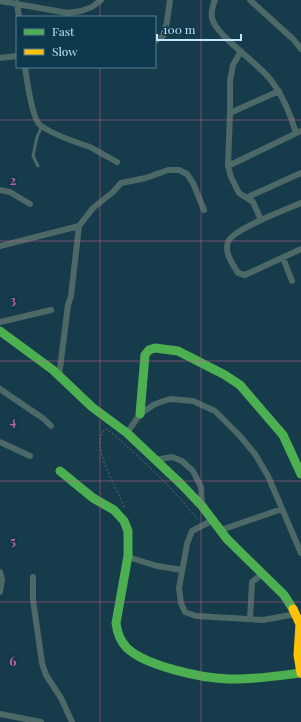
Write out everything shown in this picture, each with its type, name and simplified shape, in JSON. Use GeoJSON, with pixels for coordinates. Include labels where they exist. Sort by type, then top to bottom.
{"type":"FeatureCollection","features":[{"type":"Feature","properties":{"kind":"street"},"geometry":{"type":"LineString","coordinates":[[0,1],[68,13],[81,11],[92,7],[101,0]]}},
{"type":"Feature","properties":{"kind":"street"},"geometry":{"type":"LineString","coordinates":[[156,40],[163,36],[167,22],[170,0]]}},
{"type":"Feature","properties":{"kind":"street"},"geometry":{"type":"LineString","coordinates":[[215,0],[212,18],[217,28],[260,67],[273,82],[279,91],[298,132],[228,166]]}},
{"type":"Feature","properties":{"kind":"street"},"geometry":{"type":"LineString","coordinates":[[250,0],[301,48]]}},
{"type":"Feature","properties":{"kind":"street"},"geometry":{"type":"LineString","coordinates":[[17,3],[19,16]]}},
{"type":"Feature","properties":{"kind":"street"},"geometry":{"type":"LineString","coordinates":[[241,51],[233,65],[230,81],[228,166],[231,177],[239,193],[248,197],[253,202],[261,220]]}},
{"type":"Feature","properties":{"kind":"street"},"geometry":{"type":"LineString","coordinates":[[0,58],[16,56]]}},
{"type":"Feature","properties":{"kind":"street"},"geometry":{"type":"LineString","coordinates":[[25,68],[35,116],[40,124],[66,138],[92,148],[117,162]]}},
{"type":"Feature","properties":{"kind":"street"},"geometry":{"type":"LineString","coordinates":[[230,113],[279,91]]}},
{"type":"Feature","properties":{"kind":"street"},"geometry":{"type":"LineString","coordinates":[[59,376],[68,305],[71,296],[79,226],[93,208],[113,192],[121,183],[146,178],[168,170],[179,170],[187,174],[193,183],[204,210]]}},
{"type":"Feature","properties":{"kind":"street"},"geometry":{"type":"LineString","coordinates":[[248,197],[301,173]]}},
{"type":"Feature","properties":{"kind":"street"},"geometry":{"type":"LineString","coordinates":[[0,190],[10,192],[30,204]]}},
{"type":"Feature","properties":{"kind":"street"},"geometry":{"type":"LineString","coordinates":[[301,203],[261,220],[235,234],[228,241],[227,248],[230,260],[238,273],[245,275],[301,249]]}},
{"type":"Feature","properties":{"kind":"street"},"geometry":{"type":"LineString","coordinates":[[0,246],[79,226]]}},
{"type":"Feature","properties":{"kind":"street"},"geometry":{"type":"LineString","coordinates":[[283,258],[292,281]]}},
{"type":"Feature","properties":{"kind":"street"},"geometry":{"type":"LineString","coordinates":[[0,322],[50,310]]}},
{"type":"Feature","properties":{"kind":"street"},"geometry":{"type":"LineString","coordinates":[[0,331],[59,376],[92,407],[127,433],[202,506],[227,539],[284,595],[296,614],[300,624],[298,655],[301,674],[264,678],[225,679],[168,667],[136,654],[126,647],[117,633],[116,620],[128,557],[128,533],[125,522],[114,510],[102,504],[60,471]]}},
{"type":"Feature","properties":{"kind":"street"},"geometry":{"type":"LineString","coordinates":[[140,414],[145,356],[149,350],[155,348],[178,351],[225,375],[240,385],[283,435],[301,474]]}},
{"type":"Feature","properties":{"kind":"street"},"geometry":{"type":"LineString","coordinates":[[0,390],[44,419],[51,426]]}},
{"type":"Feature","properties":{"kind":"street"},"geometry":{"type":"LineString","coordinates":[[127,433],[140,414],[156,404],[170,399],[193,401],[215,411],[239,435],[255,454],[268,476],[301,553]]}},
{"type":"Feature","properties":{"kind":"street"},"geometry":{"type":"LineString","coordinates":[[0,442],[30,456]]}},
{"type":"Feature","properties":{"kind":"street"},"geometry":{"type":"LineString","coordinates":[[156,460],[172,457],[182,460],[193,471],[201,486],[202,506]]}},
{"type":"Feature","properties":{"kind":"street"},"geometry":{"type":"LineString","coordinates":[[221,530],[282,509]]}},
{"type":"Feature","properties":{"kind":"street"},"geometry":{"type":"LineString","coordinates":[[213,520],[192,531],[187,544],[179,588],[180,603],[185,612],[196,616],[263,620],[296,614]]}},
{"type":"Feature","properties":{"kind":"street"},"geometry":{"type":"LineString","coordinates":[[128,557],[157,566],[182,570]]}},
{"type":"Feature","properties":{"kind":"street"},"geometry":{"type":"LineString","coordinates":[[0,572],[2,579],[0,592]]}},
{"type":"Feature","properties":{"kind":"street"},"geometry":{"type":"LineString","coordinates":[[250,619],[252,582],[262,574]]}},
{"type":"Feature","properties":{"kind":"street"},"geometry":{"type":"LineString","coordinates":[[34,577],[33,600],[42,663],[46,675],[62,698],[72,722]]}},
{"type":"Feature","properties":{"kind":"street"},"geometry":{"type":"LineString","coordinates":[[0,714],[41,722]]}},
{"type":"Feature","properties":{"kind":"lane"},"geometry":{"type":"LineString","coordinates":[[38,166],[33,156],[37,137],[42,126]]}},
{"type":"Feature","properties":{"kind":"path"},"geometry":{"type":"LineString","coordinates":[[125,522],[124,506],[107,472],[101,449],[99,437],[106,429],[145,462],[181,498],[202,525]]}},
{"type":"Feature","properties":{"kind":"traffic: fast"},"geometry":{"type":"LineString","coordinates":[[0,331],[53,370],[92,407],[127,433],[180,483],[202,506],[227,539],[284,595],[293,609]]}},
{"type":"Feature","properties":{"kind":"traffic: fast"},"geometry":{"type":"LineString","coordinates":[[140,414],[145,355],[149,350],[155,348],[178,351],[225,375],[240,385],[283,435],[301,474]]}},
{"type":"Feature","properties":{"kind":"traffic: fast"},"geometry":{"type":"LineString","coordinates":[[60,471],[93,498],[114,510],[124,521],[128,531],[128,556],[116,623],[119,636],[127,648],[147,660],[174,670],[217,678],[264,678],[301,673]]}},
{"type":"Feature","properties":{"kind":"traffic: slow"},"geometry":{"type":"LineString","coordinates":[[293,609],[300,624],[298,655],[301,673]]}}]}
